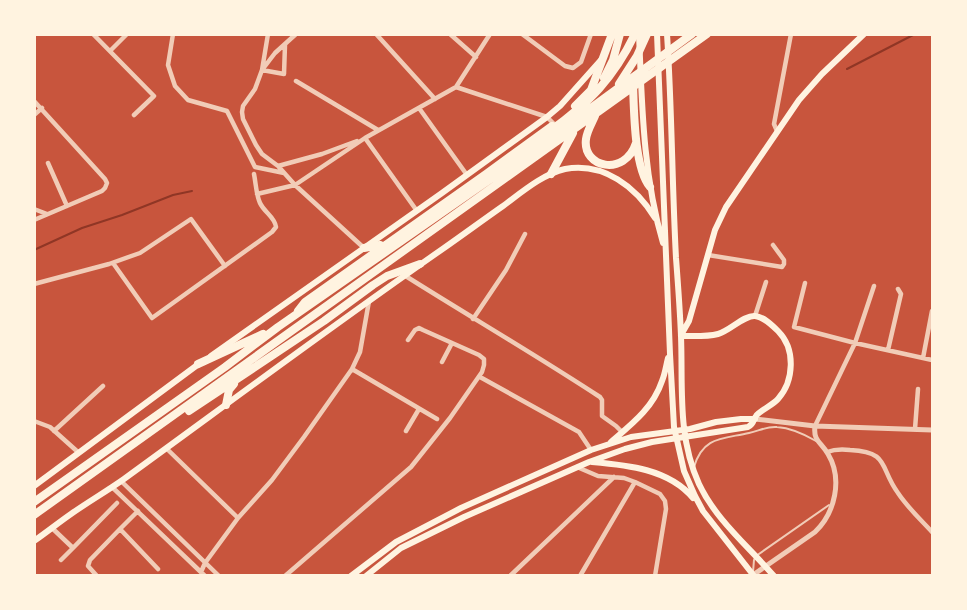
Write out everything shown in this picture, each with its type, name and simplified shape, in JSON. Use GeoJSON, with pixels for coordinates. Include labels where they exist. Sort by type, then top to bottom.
{"type":"FeatureCollection","features":[{"type":"Feature","properties":{"kind":"highway"},"geometry":{"type":"LineString","coordinates":[[293,320],[305,302],[486,174],[573,108],[591,90],[612,34]]}},
{"type":"Feature","properties":{"kind":"highway"},"geometry":{"type":"LineString","coordinates":[[565,127],[592,97],[604,79],[613,60],[620,34]]}},
{"type":"Feature","properties":{"kind":"highway"},"geometry":{"type":"LineString","coordinates":[[34,514],[574,126],[621,81],[637,57],[647,34]]}},
{"type":"Feature","properties":{"kind":"highway"},"geometry":{"type":"LineString","coordinates":[[34,502],[278,327],[565,127],[692,34]]}},
{"type":"Feature","properties":{"kind":"highway"},"geometry":{"type":"LineString","coordinates":[[34,514],[231,376],[707,34]]}},
{"type":"Feature","properties":{"kind":"highway"},"geometry":{"type":"LineString","coordinates":[[634,36],[633,96],[636,142],[643,175],[650,187]]}},
{"type":"Feature","properties":{"kind":"highway"},"geometry":{"type":"LineString","coordinates":[[34,506],[170,411],[573,114],[603,87],[634,36]]}},
{"type":"Feature","properties":{"kind":"highway"},"geometry":{"type":"LineString","coordinates":[[595,115],[585,140],[586,147],[594,160],[605,164],[616,164],[628,157],[636,142]]}},
{"type":"Feature","properties":{"kind":"highway"},"geometry":{"type":"LineString","coordinates":[[551,174],[567,142],[577,128]]}},
{"type":"Feature","properties":{"kind":"highway"},"geometry":{"type":"LineString","coordinates":[[364,249],[402,241]]}},
{"type":"Feature","properties":{"kind":"highway"},"geometry":{"type":"LineString","coordinates":[[148,431],[183,415],[387,276],[420,264]]}},
{"type":"Feature","properties":{"kind":"highway"},"geometry":{"type":"LineString","coordinates":[[198,364],[278,327]]}},
{"type":"Feature","properties":{"kind":"highway"},"geometry":{"type":"LineString","coordinates":[[226,405],[229,390],[278,345],[285,335]]}},
{"type":"Feature","properties":{"kind":"main road"},"geometry":{"type":"LineString","coordinates":[[657,34],[674,427],[690,487],[703,511]]}},
{"type":"Feature","properties":{"kind":"main road"},"geometry":{"type":"LineString","coordinates":[[681,336],[689,321],[715,230],[726,207],[799,100],[822,74],[864,34]]}},
{"type":"Feature","properties":{"kind":"main road"},"geometry":{"type":"LineString","coordinates":[[634,36],[650,187],[655,218],[666,253]]}},
{"type":"Feature","properties":{"kind":"main road"},"geometry":{"type":"LineString","coordinates":[[668,36],[684,434],[699,484],[711,505],[774,576]]}},
{"type":"Feature","properties":{"kind":"main road"},"geometry":{"type":"LineString","coordinates":[[34,486],[198,364],[364,249],[547,117],[560,106],[603,58]]}},
{"type":"Feature","properties":{"kind":"main road"},"geometry":{"type":"LineString","coordinates":[[34,541],[121,481],[404,275],[551,174],[575,168],[600,172],[613,177],[632,188],[655,218]]}},
{"type":"Feature","properties":{"kind":"main road"},"geometry":{"type":"LineString","coordinates":[[366,576],[401,548],[464,517],[589,462],[652,442],[752,425],[756,416],[778,398],[787,383],[791,366],[789,348],[782,335],[770,323],[755,316],[744,319],[719,334],[681,336]]}},
{"type":"Feature","properties":{"kind":"main road"},"geometry":{"type":"LineString","coordinates":[[609,444],[653,401],[662,382],[670,354]]}},
{"type":"Feature","properties":{"kind":"main road"},"geometry":{"type":"LineString","coordinates":[[351,576],[396,542],[461,508],[591,450],[631,437],[690,429],[724,421],[755,419]]}},
{"type":"Feature","properties":{"kind":"main road"},"geometry":{"type":"LineString","coordinates":[[589,462],[630,466],[674,482],[689,494],[753,575]]}},
{"type":"Feature","properties":{"kind":"street"},"geometry":{"type":"LineString","coordinates":[[110,51],[127,34]]}},
{"type":"Feature","properties":{"kind":"street"},"geometry":{"type":"LineString","coordinates":[[173,34],[168,64],[175,86],[188,100],[227,111],[253,165],[259,169],[284,173]]}},
{"type":"Feature","properties":{"kind":"street"},"geometry":{"type":"LineString","coordinates":[[268,34],[262,70],[255,89],[243,106],[243,118],[262,154],[278,166],[295,186],[364,249]]}},
{"type":"Feature","properties":{"kind":"street"},"geometry":{"type":"LineString","coordinates":[[262,70],[275,53],[296,34]]}},
{"type":"Feature","properties":{"kind":"street"},"geometry":{"type":"LineString","coordinates":[[450,34],[476,57]]}},
{"type":"Feature","properties":{"kind":"street"},"geometry":{"type":"LineString","coordinates":[[257,194],[295,186],[378,130],[456,87],[490,34]]}},
{"type":"Feature","properties":{"kind":"street"},"geometry":{"type":"LineString","coordinates":[[522,34],[565,66],[573,68],[581,62],[591,34]]}},
{"type":"Feature","properties":{"kind":"street"},"geometry":{"type":"LineString","coordinates":[[777,131],[774,124],[791,34]]}},
{"type":"Feature","properties":{"kind":"street"},"geometry":{"type":"LineString","coordinates":[[96,35],[154,96],[134,115]]}},
{"type":"Feature","properties":{"kind":"street"},"geometry":{"type":"LineString","coordinates":[[376,35],[435,99]]}},
{"type":"Feature","properties":{"kind":"street"},"geometry":{"type":"LineString","coordinates":[[262,70],[284,74],[285,45]]}},
{"type":"Feature","properties":{"kind":"street"},"geometry":{"type":"LineString","coordinates":[[296,81],[378,130]]}},
{"type":"Feature","properties":{"kind":"street"},"geometry":{"type":"LineString","coordinates":[[456,87],[547,117],[553,125]]}},
{"type":"Feature","properties":{"kind":"street"},"geometry":{"type":"LineString","coordinates":[[34,101],[106,183],[102,190],[34,220]]}},
{"type":"Feature","properties":{"kind":"street"},"geometry":{"type":"LineString","coordinates":[[34,115],[42,108]]}},
{"type":"Feature","properties":{"kind":"street"},"geometry":{"type":"LineString","coordinates":[[419,108],[466,175]]}},
{"type":"Feature","properties":{"kind":"street"},"geometry":{"type":"LineString","coordinates":[[278,166],[322,154],[365,138]]}},
{"type":"Feature","properties":{"kind":"street"},"geometry":{"type":"LineString","coordinates":[[365,138],[417,211]]}},
{"type":"Feature","properties":{"kind":"street"},"geometry":{"type":"LineString","coordinates":[[48,163],[67,206]]}},
{"type":"Feature","properties":{"kind":"street"},"geometry":{"type":"LineString","coordinates":[[113,263],[152,318],[276,227],[276,223],[261,205],[254,174]]}},
{"type":"Feature","properties":{"kind":"street"},"geometry":{"type":"LineString","coordinates":[[34,209],[47,214]]}},
{"type":"Feature","properties":{"kind":"street"},"geometry":{"type":"LineString","coordinates":[[34,285],[140,253],[191,219],[225,266]]}},
{"type":"Feature","properties":{"kind":"street"},"geometry":{"type":"LineString","coordinates":[[473,319],[506,270],[525,234]]}},
{"type":"Feature","properties":{"kind":"street"},"geometry":{"type":"LineString","coordinates":[[708,255],[782,267],[784,260],[773,245]]}},
{"type":"Feature","properties":{"kind":"street"},"geometry":{"type":"LineString","coordinates":[[404,275],[600,397],[602,416],[622,432]]}},
{"type":"Feature","properties":{"kind":"street"},"geometry":{"type":"LineString","coordinates":[[755,316],[766,282]]}},
{"type":"Feature","properties":{"kind":"street"},"geometry":{"type":"LineString","coordinates":[[805,283],[794,327],[933,360]]}},
{"type":"Feature","properties":{"kind":"street"},"geometry":{"type":"LineString","coordinates":[[753,575],[824,525],[830,513],[836,488],[834,472],[827,452],[817,441],[815,426],[855,343],[874,286]]}},
{"type":"Feature","properties":{"kind":"street"},"geometry":{"type":"LineString","coordinates":[[888,350],[901,294],[898,289]]}},
{"type":"Feature","properties":{"kind":"street"},"geometry":{"type":"LineString","coordinates":[[203,574],[205,563],[238,518],[272,480],[352,369],[360,352],[369,301]]}},
{"type":"Feature","properties":{"kind":"street"},"geometry":{"type":"LineString","coordinates":[[923,358],[933,311]]}},
{"type":"Feature","properties":{"kind":"street"},"geometry":{"type":"LineString","coordinates":[[285,576],[411,467],[480,377],[484,359],[479,355],[419,328],[408,340]]}},
{"type":"Feature","properties":{"kind":"street"},"geometry":{"type":"LineString","coordinates":[[442,362],[452,343]]}},
{"type":"Feature","properties":{"kind":"street"},"geometry":{"type":"LineString","coordinates":[[352,369],[437,419]]}},
{"type":"Feature","properties":{"kind":"street"},"geometry":{"type":"LineString","coordinates":[[480,377],[579,432],[591,450]]}},
{"type":"Feature","properties":{"kind":"street"},"geometry":{"type":"LineString","coordinates":[[54,431],[103,386]]}},
{"type":"Feature","properties":{"kind":"street"},"geometry":{"type":"LineString","coordinates":[[915,429],[918,389]]}},
{"type":"Feature","properties":{"kind":"street"},"geometry":{"type":"LineString","coordinates":[[406,431],[419,408]]}},
{"type":"Feature","properties":{"kind":"street"},"geometry":{"type":"LineString","coordinates":[[755,419],[815,426],[933,430]]}},
{"type":"Feature","properties":{"kind":"street"},"geometry":{"type":"LineString","coordinates":[[34,421],[50,427],[79,453]]}},
{"type":"Feature","properties":{"kind":"street"},"geometry":{"type":"LineString","coordinates":[[166,448],[238,518]]}},
{"type":"Feature","properties":{"kind":"street"},"geometry":{"type":"LineString","coordinates":[[827,452],[838,449],[864,451],[876,455],[881,460],[896,491],[933,532]]}},
{"type":"Feature","properties":{"kind":"street"},"geometry":{"type":"LineString","coordinates":[[577,467],[598,476],[635,482],[660,494],[665,501],[666,509],[655,576]]}},
{"type":"Feature","properties":{"kind":"street"},"geometry":{"type":"LineString","coordinates":[[510,576],[614,477]]}},
{"type":"Feature","properties":{"kind":"street"},"geometry":{"type":"LineString","coordinates":[[121,481],[219,576]]}},
{"type":"Feature","properties":{"kind":"street"},"geometry":{"type":"LineString","coordinates":[[580,576],[635,482]]}},
{"type":"Feature","properties":{"kind":"street"},"geometry":{"type":"LineString","coordinates":[[112,486],[203,574]]}},
{"type":"Feature","properties":{"kind":"street"},"geometry":{"type":"LineString","coordinates":[[61,560],[117,503]]}},
{"type":"Feature","properties":{"kind":"street"},"geometry":{"type":"LineString","coordinates":[[97,576],[88,566],[90,560],[138,511]]}},
{"type":"Feature","properties":{"kind":"street"},"geometry":{"type":"LineString","coordinates":[[52,528],[73,548]]}},
{"type":"Feature","properties":{"kind":"street"},"geometry":{"type":"LineString","coordinates":[[120,530],[158,569]]}},
{"type":"Feature","properties":{"kind":"lane"},"geometry":{"type":"LineString","coordinates":[[694,470],[702,450],[710,442],[720,438],[777,427],[797,431],[817,441]]}},
{"type":"Feature","properties":{"kind":"lane"},"geometry":{"type":"LineString","coordinates":[[753,575],[756,556],[829,506],[835,498]]}},
{"type":"Feature","properties":{"kind":"waterway"},"geometry":{"type":"LineString","coordinates":[[847,69],[915,34]]}},
{"type":"Feature","properties":{"kind":"waterway"},"geometry":{"type":"LineString","coordinates":[[34,250],[82,228],[173,195],[192,191]]}}]}
